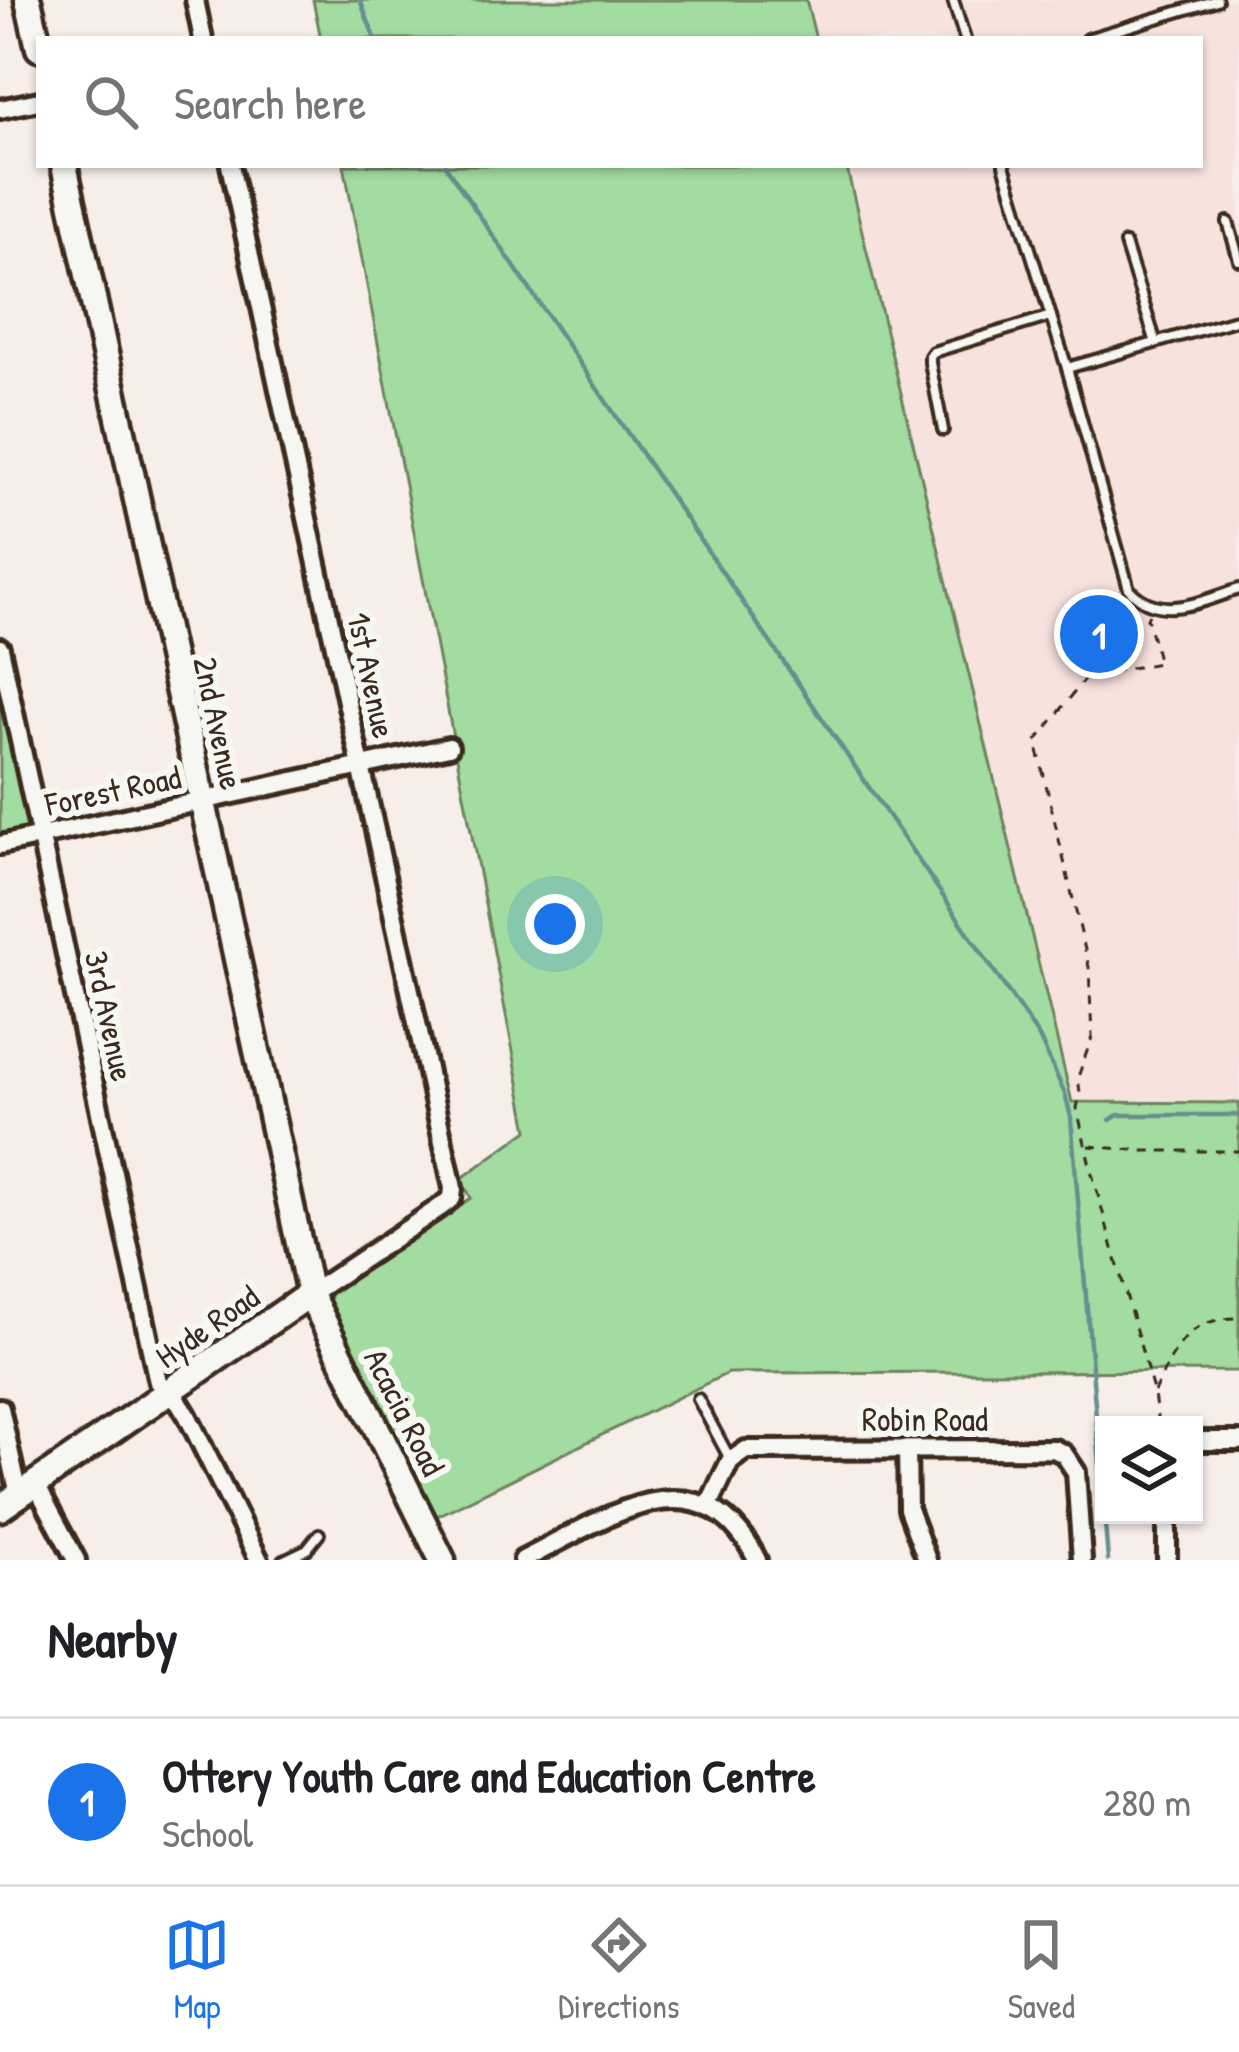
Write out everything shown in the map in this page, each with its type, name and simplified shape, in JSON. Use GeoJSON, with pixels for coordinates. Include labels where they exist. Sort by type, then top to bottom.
{"type":"FeatureCollection","features":[{"type":"Feature","properties":{"kind":"street"},"geometry":{"type":"LineString","coordinates":[[28,0],[36,36]]}},
{"type":"Feature","properties":{"kind":"street"},"geometry":{"type":"LineString","coordinates":[[195,0],[202,36]]}},
{"type":"Feature","properties":{"kind":"street"},"geometry":{"type":"LineString","coordinates":[[0,109],[36,101]]}},
{"type":"Feature","properties":{"kind":"street","name":"2nd Avenue"},"geometry":{"type":"LineString","coordinates":[[65,168],[310,1294]]}},
{"type":"Feature","properties":{"kind":"street","name":"1st Avenue"},"geometry":{"type":"LineString","coordinates":[[231,168],[452,1198]]}},
{"type":"Feature","properties":{"kind":"street","name":"3rd Avenue"},"geometry":{"type":"LineString","coordinates":[[0,648],[158,1382],[187,1415],[259,1560]]}},
{"type":"Feature","properties":{"kind":"street","name":"Forest Road"},"geometry":{"type":"LineString","coordinates":[[0,844],[449,747]]}},
{"type":"Feature","properties":{"kind":"street","name":"Hyde Road"},"geometry":{"type":"LineString","coordinates":[[18,1496],[452,1198]]}},
{"type":"Feature","properties":{"kind":"street","name":"Acacia Road"},"geometry":{"type":"LineString","coordinates":[[310,1294],[442,1560]]}},
{"type":"Feature","properties":{"kind":"street"},"geometry":{"type":"LineString","coordinates":[[0,1408],[18,1496],[76,1560]]}},
{"type":"Feature","properties":{"kind":"street"},"geometry":{"type":"LineString","coordinates":[[1203,1442],[1239,1441]]}},
{"type":"Feature","properties":{"kind":"street","name":"Robin Road"},"geometry":{"type":"LineString","coordinates":[[730,1461],[757,1449],[1054,1449],[1064,1454],[1076,1472],[1082,1560]]}},
{"type":"Feature","properties":{"kind":"street"},"geometry":{"type":"LineString","coordinates":[[907,1450],[908,1509],[927,1560]]}},
{"type":"Feature","properties":{"kind":"street"},"geometry":{"type":"LineString","coordinates":[[708,1507],[730,1461]]}},
{"type":"Feature","properties":{"kind":"street"},"geometry":{"type":"LineString","coordinates":[[523,1560],[644,1503],[675,1499],[708,1507],[739,1529],[757,1560]]}},
{"type":"Feature","properties":{"kind":"street"},"geometry":{"type":"LineString","coordinates":[[1167,1524],[1167,1560]]}},
{"type":"Feature","properties":{"kind":"lane"},"geometry":{"type":"LineString","coordinates":[[953,0],[964,36]]}},
{"type":"Feature","properties":{"kind":"lane"},"geometry":{"type":"LineString","coordinates":[[1097,36],[1217,0]]}},
{"type":"Feature","properties":{"kind":"lane"},"geometry":{"type":"LineString","coordinates":[[1005,168],[1129,589],[1138,599],[1165,609],[1239,589]]}},
{"type":"Feature","properties":{"kind":"lane"},"geometry":{"type":"LineString","coordinates":[[1228,222],[1239,260]]}},
{"type":"Feature","properties":{"kind":"lane"},"geometry":{"type":"LineString","coordinates":[[1125,244],[1156,343]]}},
{"type":"Feature","properties":{"kind":"lane"},"geometry":{"type":"LineString","coordinates":[[943,430],[930,363],[933,352],[1051,316]]}},
{"type":"Feature","properties":{"kind":"lane"},"geometry":{"type":"LineString","coordinates":[[1067,368],[1239,319]]}},
{"type":"Feature","properties":{"kind":"lane"},"geometry":{"type":"LineString","coordinates":[[698,1400],[730,1461]]}},
{"type":"Feature","properties":{"kind":"lane"},"geometry":{"type":"LineString","coordinates":[[284,1560],[307,1549],[320,1534]]}},
{"type":"Feature","properties":{"kind":"path"},"geometry":{"type":"LineString","coordinates":[[1152,606],[1148,618],[1159,664],[1087,676],[1036,742],[1089,967],[1092,1037],[1078,1077],[1077,1108],[1157,1416]]}},
{"type":"Feature","properties":{"kind":"path"},"geometry":{"type":"LineString","coordinates":[[1088,1146],[1239,1151]]}},
{"type":"Feature","properties":{"kind":"path"},"geometry":{"type":"LineString","coordinates":[[1154,1394],[1178,1344],[1200,1325],[1239,1318]]}},
{"type":"Feature","properties":{"kind":"shaded area"},"geometry":{"type":"Polygon","coordinates":[[[806,0],[1239,0],[1239,1103],[1072,1102],[847,168],[1203,168],[1203,36],[815,36],[806,0]]]}},
{"type":"Feature","properties":{"kind":"green space"},"geometry":{"type":"Polygon","coordinates":[[[313,0],[806,0],[815,36],[320,36],[313,0]]]}},
{"type":"Feature","properties":{"kind":"green space"},"geometry":{"type":"Polygon","coordinates":[[[345,168],[847,168],[1072,1102],[1239,1103],[1239,1371],[728,1373],[431,1519],[327,1309],[331,1292],[471,1198],[461,1179],[528,1130],[345,168]]]}},
{"type":"Feature","properties":{"kind":"green space"},"geometry":{"type":"Polygon","coordinates":[[[0,687],[31,827],[0,834],[0,687]]]}},
{"type":"Feature","properties":{"kind":"waterway"},"geometry":{"type":"LineString","coordinates":[[360,0],[374,36]]}},
{"type":"Feature","properties":{"kind":"waterway"},"geometry":{"type":"LineString","coordinates":[[447,168],[1039,1037],[1071,1117],[1108,1560]]}},
{"type":"Feature","properties":{"kind":"waterway"},"geometry":{"type":"LineString","coordinates":[[1110,1120],[1118,1115],[1239,1115]]}},
{"type":"Feature","properties":{"kind":"place","name":"Ottery Youth Care and Education Centre"},"geometry":{"type":"Point","coordinates":[1099,634]}}]}
